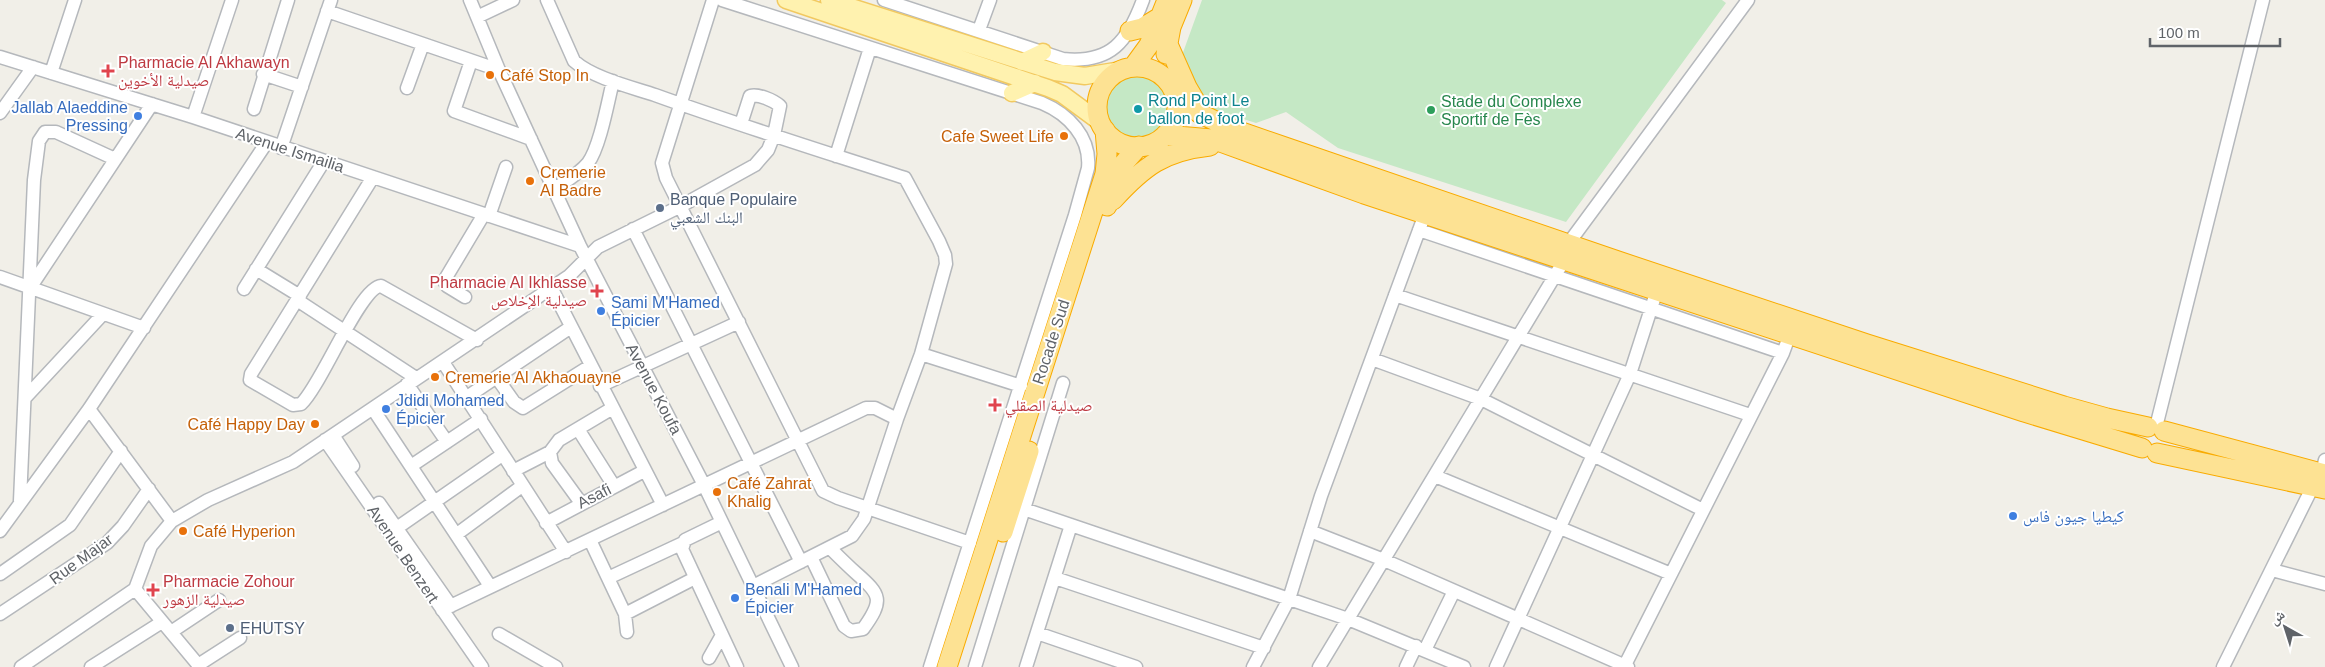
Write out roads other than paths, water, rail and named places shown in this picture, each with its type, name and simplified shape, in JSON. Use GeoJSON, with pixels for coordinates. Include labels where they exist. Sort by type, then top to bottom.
{"type":"FeatureCollection","features":[{"type":"Feature","properties":{"kind":"highway"},"geometry":{"type":"LineString","coordinates":[[1164,9],[1158,44],[1176,99],[1175,119],[1165,135],[1157,141],[1139,146],[1124,144],[1102,126],[1097,110],[1098,98],[1103,86],[1111,77],[1127,68],[1158,44],[1182,0]]}},
{"type":"Feature","properties":{"kind":"highway"},"geometry":{"type":"LineString","coordinates":[[1130,31],[1142,28],[1164,9]]}},
{"type":"Feature","properties":{"kind":"highway"},"geometry":{"type":"LineString","coordinates":[[1158,44],[1193,99],[1212,120]]}},
{"type":"Feature","properties":{"kind":"highway"},"geometry":{"type":"LineString","coordinates":[[1127,68],[1146,68],[1157,72],[1192,108],[1212,120],[1567,252],[1657,290],[2024,412],[2149,450],[2322,476]]}},
{"type":"Feature","properties":{"kind":"highway","name":"Rocade Sud"},"geometry":{"type":"LineString","coordinates":[[960,667],[1019,507],[1096,196],[1107,160],[1102,126]]}},
{"type":"Feature","properties":{"kind":"highway"},"geometry":{"type":"LineString","coordinates":[[1165,135],[1212,139],[1227,144],[1422,222],[1567,252],[2106,418],[2156,428],[2322,476]]}},
{"type":"Feature","properties":{"kind":"highway"},"geometry":{"type":"LineString","coordinates":[[1096,196],[1143,171],[1168,155],[1186,148],[1227,144]]}},
{"type":"Feature","properties":{"kind":"highway","name":"Rocade Sud"},"geometry":{"type":"LineString","coordinates":[[947,667],[1078,232],[1096,196],[1139,146]]}},
{"type":"Feature","properties":{"kind":"highway"},"geometry":{"type":"LineString","coordinates":[[2149,450],[2166,444],[2156,428]]}},
{"type":"Feature","properties":{"kind":"main road"},"geometry":{"type":"LineString","coordinates":[[786,0],[1062,94],[1102,126]]}},
{"type":"Feature","properties":{"kind":"main road"},"geometry":{"type":"LineString","coordinates":[[830,0],[1022,62],[1070,75],[1085,76],[1127,68]]}},
{"type":"Feature","properties":{"kind":"main road"},"geometry":{"type":"LineString","coordinates":[[1022,62],[1043,52]]}},
{"type":"Feature","properties":{"kind":"main road"},"geometry":{"type":"LineString","coordinates":[[1012,93],[1036,84]]}},
{"type":"Feature","properties":{"kind":"street"},"geometry":{"type":"LineString","coordinates":[[51,73],[75,0]]}},
{"type":"Feature","properties":{"kind":"street"},"geometry":{"type":"LineString","coordinates":[[193,117],[232,0]]}},
{"type":"Feature","properties":{"kind":"street"},"geometry":{"type":"LineString","coordinates":[[254,109],[288,0]]}},
{"type":"Feature","properties":{"kind":"street","name":"Avenue Koufa"},"geometry":{"type":"LineString","coordinates":[[470,0],[580,246],[704,485],[792,667]]}},
{"type":"Feature","properties":{"kind":"street"},"geometry":{"type":"LineString","coordinates":[[477,17],[513,0]]}},
{"type":"Feature","properties":{"kind":"street"},"geometry":{"type":"LineString","coordinates":[[547,0],[574,61],[579,66],[613,81],[905,178],[945,255],[945,271],[921,354],[897,419],[868,508],[858,529],[852,536],[830,548],[753,586]]}},
{"type":"Feature","properties":{"kind":"street"},"geometry":{"type":"LineString","coordinates":[[713,0],[662,163],[666,178],[824,491],[838,498],[970,543]]}},
{"type":"Feature","properties":{"kind":"street"},"geometry":{"type":"LineString","coordinates":[[722,0],[1012,93],[1053,108],[1062,113],[1077,129],[1084,141],[1096,196]]}},
{"type":"Feature","properties":{"kind":"street"},"geometry":{"type":"LineString","coordinates":[[884,0],[1063,59],[1091,59],[1116,46],[1130,31],[1143,0]]}},
{"type":"Feature","properties":{"kind":"street"},"geometry":{"type":"LineString","coordinates":[[979,30],[990,0]]}},
{"type":"Feature","properties":{"kind":"street"},"geometry":{"type":"LineString","coordinates":[[1320,667],[1555,277],[1567,252],[1748,0]]}},
{"type":"Feature","properties":{"kind":"street"},"geometry":{"type":"LineString","coordinates":[[2156,428],[2263,0]]}},
{"type":"Feature","properties":{"kind":"street"},"geometry":{"type":"LineString","coordinates":[[281,148],[329,6],[423,44],[500,70]]}},
{"type":"Feature","properties":{"kind":"street"},"geometry":{"type":"LineString","coordinates":[[408,88],[423,44]]}},
{"type":"Feature","properties":{"kind":"street"},"geometry":{"type":"LineString","coordinates":[[836,156],[870,48]]}},
{"type":"Feature","properties":{"kind":"street","name":"Avenue Ismailia"},"geometry":{"type":"LineString","coordinates":[[0,57],[193,117],[281,148],[580,246]]}},
{"type":"Feature","properties":{"kind":"street"},"geometry":{"type":"LineString","coordinates":[[471,60],[454,111],[531,140]]}},
{"type":"Feature","properties":{"kind":"street"},"geometry":{"type":"LineString","coordinates":[[0,113],[33,67]]}},
{"type":"Feature","properties":{"kind":"street"},"geometry":{"type":"LineString","coordinates":[[264,74],[302,87]]}},
{"type":"Feature","properties":{"kind":"street"},"geometry":{"type":"LineString","coordinates":[[554,189],[589,162],[594,151],[613,81]]}},
{"type":"Feature","properties":{"kind":"street"},"geometry":{"type":"LineString","coordinates":[[23,666],[135,589],[151,546],[172,521],[208,500],[293,462],[552,288],[576,271],[598,247],[681,206],[755,165],[768,150],[774,135],[780,106],[775,102],[756,95],[748,98],[741,124]]}},
{"type":"Feature","properties":{"kind":"street"},"geometry":{"type":"LineString","coordinates":[[30,288],[152,104]]}},
{"type":"Feature","properties":{"kind":"street"},"geometry":{"type":"LineString","coordinates":[[20,501],[37,147],[41,136],[45,132],[56,132],[115,159]]}},
{"type":"Feature","properties":{"kind":"street"},"geometry":{"type":"LineString","coordinates":[[0,532],[20,501],[144,328],[267,142]]}},
{"type":"Feature","properties":{"kind":"street"},"geometry":{"type":"LineString","coordinates":[[244,289],[324,161]]}},
{"type":"Feature","properties":{"kind":"street"},"geometry":{"type":"LineString","coordinates":[[465,297],[447,286],[444,281],[487,215],[506,167]]}},
{"type":"Feature","properties":{"kind":"street"},"geometry":{"type":"LineString","coordinates":[[373,177],[251,374],[250,380],[293,405],[301,404],[373,288],[381,286],[476,340]]}},
{"type":"Feature","properties":{"kind":"street"},"geometry":{"type":"LineString","coordinates":[[1253,667],[1289,599],[1321,496],[1422,222],[1555,277],[1783,353]]}},
{"type":"Feature","properties":{"kind":"street"},"geometry":{"type":"LineString","coordinates":[[633,229],[752,462],[844,626],[851,631],[864,629],[877,603],[876,594],[872,586],[830,548]]}},
{"type":"Feature","properties":{"kind":"street"},"geometry":{"type":"LineString","coordinates":[[930,667],[1021,386],[1078,232]]}},
{"type":"Feature","properties":{"kind":"street"},"geometry":{"type":"LineString","coordinates":[[256,269],[346,330],[412,381],[447,442]]}},
{"type":"Feature","properties":{"kind":"street"},"geometry":{"type":"LineString","coordinates":[[0,277],[144,328]]}},
{"type":"Feature","properties":{"kind":"street"},"geometry":{"type":"LineString","coordinates":[[552,288],[600,386],[663,505]]}},
{"type":"Feature","properties":{"kind":"street"},"geometry":{"type":"LineString","coordinates":[[1496,667],[1630,374],[1657,290]]}},
{"type":"Feature","properties":{"kind":"street"},"geometry":{"type":"LineString","coordinates":[[1396,295],[1518,338],[1750,415]]}},
{"type":"Feature","properties":{"kind":"street"},"geometry":{"type":"LineString","coordinates":[[25,398],[103,314]]}},
{"type":"Feature","properties":{"kind":"street"},"geometry":{"type":"LineString","coordinates":[[600,386],[740,322]]}},
{"type":"Feature","properties":{"kind":"street"},"geometry":{"type":"LineString","coordinates":[[467,398],[571,327]]}},
{"type":"Feature","properties":{"kind":"street"},"geometry":{"type":"LineString","coordinates":[[1310,531],[1384,560],[1626,666],[1750,415],[1783,353],[1790,334]]}},
{"type":"Feature","properties":{"kind":"street"},"geometry":{"type":"LineString","coordinates":[[921,354],[1021,386]]}},
{"type":"Feature","properties":{"kind":"street"},"geometry":{"type":"LineString","coordinates":[[1372,359],[1481,400],[1703,510]]}},
{"type":"Feature","properties":{"kind":"street"},"geometry":{"type":"LineString","coordinates":[[443,362],[566,552]]}},
{"type":"Feature","properties":{"kind":"street"},"geometry":{"type":"LineString","coordinates":[[497,378],[514,402],[523,408],[590,366]]}},
{"type":"Feature","properties":{"kind":"street"},"geometry":{"type":"LineString","coordinates":[[975,667],[1019,507],[1063,383]]}},
{"type":"Feature","properties":{"kind":"street"},"geometry":{"type":"LineString","coordinates":[[88,408],[172,521]]}},
{"type":"Feature","properties":{"kind":"street"},"geometry":{"type":"LineString","coordinates":[[446,608],[866,408],[875,408],[897,419]]}},
{"type":"Feature","properties":{"kind":"street"},"geometry":{"type":"LineString","coordinates":[[373,409],[490,586]]}},
{"type":"Feature","properties":{"kind":"street"},"geometry":{"type":"LineString","coordinates":[[513,471],[550,452],[559,440],[612,409]]}},
{"type":"Feature","properties":{"kind":"street"},"geometry":{"type":"LineString","coordinates":[[410,466],[481,419]]}},
{"type":"Feature","properties":{"kind":"street"},"geometry":{"type":"LineString","coordinates":[[578,429],[614,486]]}},
{"type":"Feature","properties":{"kind":"street","name":"Avenue Benzert"},"geometry":{"type":"LineString","coordinates":[[329,438],[446,608],[482,667]]}},
{"type":"Feature","properties":{"kind":"street"},"geometry":{"type":"LineString","coordinates":[[0,574],[70,525],[121,451]]}},
{"type":"Feature","properties":{"kind":"street"},"geometry":{"type":"LineString","coordinates":[[550,452],[552,463],[581,503]]}},
{"type":"Feature","properties":{"kind":"street"},"geometry":{"type":"LineString","coordinates":[[393,531],[502,455]]}},
{"type":"Feature","properties":{"kind":"street","name":"Asafi"},"geometry":{"type":"LineString","coordinates":[[546,522],[644,471]]}},
{"type":"Feature","properties":{"kind":"street"},"geometry":{"type":"LineString","coordinates":[[1435,476],[1560,526],[1672,574]]}},
{"type":"Feature","properties":{"kind":"street"},"geometry":{"type":"LineString","coordinates":[[2223,667],[2322,476]]}},
{"type":"Feature","properties":{"kind":"street"},"geometry":{"type":"LineString","coordinates":[[457,534],[522,486]]}},
{"type":"Feature","properties":{"kind":"street","name":"Rue Majar"},"geometry":{"type":"LineString","coordinates":[[0,614],[107,543],[123,526],[149,489]]}},
{"type":"Feature","properties":{"kind":"street"},"geometry":{"type":"LineString","coordinates":[[1019,507],[1348,619],[1464,667]]}},
{"type":"Feature","properties":{"kind":"street"},"geometry":{"type":"LineString","coordinates":[[608,578],[722,522]]}},
{"type":"Feature","properties":{"kind":"street"},"geometry":{"type":"LineString","coordinates":[[1026,667],[1071,525]]}},
{"type":"Feature","properties":{"kind":"street"},"geometry":{"type":"LineString","coordinates":[[590,540],[625,614],[627,632]]}},
{"type":"Feature","properties":{"kind":"street"},"geometry":{"type":"LineString","coordinates":[[682,543],[682,549],[737,667]]}},
{"type":"Feature","properties":{"kind":"street"},"geometry":{"type":"LineString","coordinates":[[2272,570],[2325,584]]}},
{"type":"Feature","properties":{"kind":"street"},"geometry":{"type":"LineString","coordinates":[[625,614],[695,578]]}},
{"type":"Feature","properties":{"kind":"street"},"geometry":{"type":"LineString","coordinates":[[1055,578],[1264,648]]}},
{"type":"Feature","properties":{"kind":"street"},"geometry":{"type":"LineString","coordinates":[[135,589],[199,666],[240,638]]}},
{"type":"Feature","properties":{"kind":"street"},"geometry":{"type":"LineString","coordinates":[[1406,667],[1421,648],[1454,591]]}},
{"type":"Feature","properties":{"kind":"street"},"geometry":{"type":"LineString","coordinates":[[171,632],[219,600]]}},
{"type":"Feature","properties":{"kind":"street"},"geometry":{"type":"LineString","coordinates":[[91,667],[109,662],[162,622]]}},
{"type":"Feature","properties":{"kind":"street"},"geometry":{"type":"LineString","coordinates":[[1037,633],[1136,667]]}},
{"type":"Feature","properties":{"kind":"street"},"geometry":{"type":"LineString","coordinates":[[499,634],[556,667]]}},
{"type":"Feature","properties":{"kind":"street"},"geometry":{"type":"LineString","coordinates":[[709,658],[722,635]]}},
{"type":"Feature","properties":{"kind":"place","name":"Pharmacie Al Akhawayn صيدلية الأخوين"},"geometry":{"type":"Point","coordinates":[108,71]}},
{"type":"Feature","properties":{"kind":"place","name":"Café Stop In"},"geometry":{"type":"Point","coordinates":[490,75]}},
{"type":"Feature","properties":{"kind":"place","name":"Rond Point Le ballon de foot"},"geometry":{"type":"Point","coordinates":[1138,109]}},
{"type":"Feature","properties":{"kind":"place","name":"Stade du Complexe Sportif de Fès"},"geometry":{"type":"Point","coordinates":[1431,110]}},
{"type":"Feature","properties":{"kind":"place","name":"Jallab Alaeddine Pressing"},"geometry":{"type":"Point","coordinates":[138,116]}},
{"type":"Feature","properties":{"kind":"place","name":"Cafe Sweet Life"},"geometry":{"type":"Point","coordinates":[1064,136]}},
{"type":"Feature","properties":{"kind":"place","name":"Cremerie Al Badre"},"geometry":{"type":"Point","coordinates":[530,181]}},
{"type":"Feature","properties":{"kind":"place","name":"Banque Populaire البنك الشعبي"},"geometry":{"type":"Point","coordinates":[660,208]}},
{"type":"Feature","properties":{"kind":"place","name":"Pharmacie Al Ikhlasse صيدلية الإخلاص"},"geometry":{"type":"Point","coordinates":[597,291]}},
{"type":"Feature","properties":{"kind":"place","name":"Sami M'Hamed Épicier"},"geometry":{"type":"Point","coordinates":[601,311]}},
{"type":"Feature","properties":{"kind":"place","name":"Cremerie Al Akhaouayne"},"geometry":{"type":"Point","coordinates":[435,377]}},
{"type":"Feature","properties":{"kind":"place","name":"صيدلية الصقلي"},"geometry":{"type":"Point","coordinates":[995,405]}},
{"type":"Feature","properties":{"kind":"place","name":"Jdidi Mohamed Épicier"},"geometry":{"type":"Point","coordinates":[386,409]}},
{"type":"Feature","properties":{"kind":"place","name":"Café Happy Day"},"geometry":{"type":"Point","coordinates":[315,424]}},
{"type":"Feature","properties":{"kind":"place","name":"Café Zahrat Khalig"},"geometry":{"type":"Point","coordinates":[717,492]}},
{"type":"Feature","properties":{"kind":"place","name":"كيطيا جيون فاس"},"geometry":{"type":"Point","coordinates":[2013,516]}},
{"type":"Feature","properties":{"kind":"place","name":"Café Hyperion"},"geometry":{"type":"Point","coordinates":[183,531]}},
{"type":"Feature","properties":{"kind":"place","name":"Pharmacie Zohour صيدلية الزهور"},"geometry":{"type":"Point","coordinates":[153,590]}},
{"type":"Feature","properties":{"kind":"place","name":"Benali M'Hamed Épicier"},"geometry":{"type":"Point","coordinates":[735,598]}},
{"type":"Feature","properties":{"kind":"place","name":"EHUTSY"},"geometry":{"type":"Point","coordinates":[230,628]}}]}
